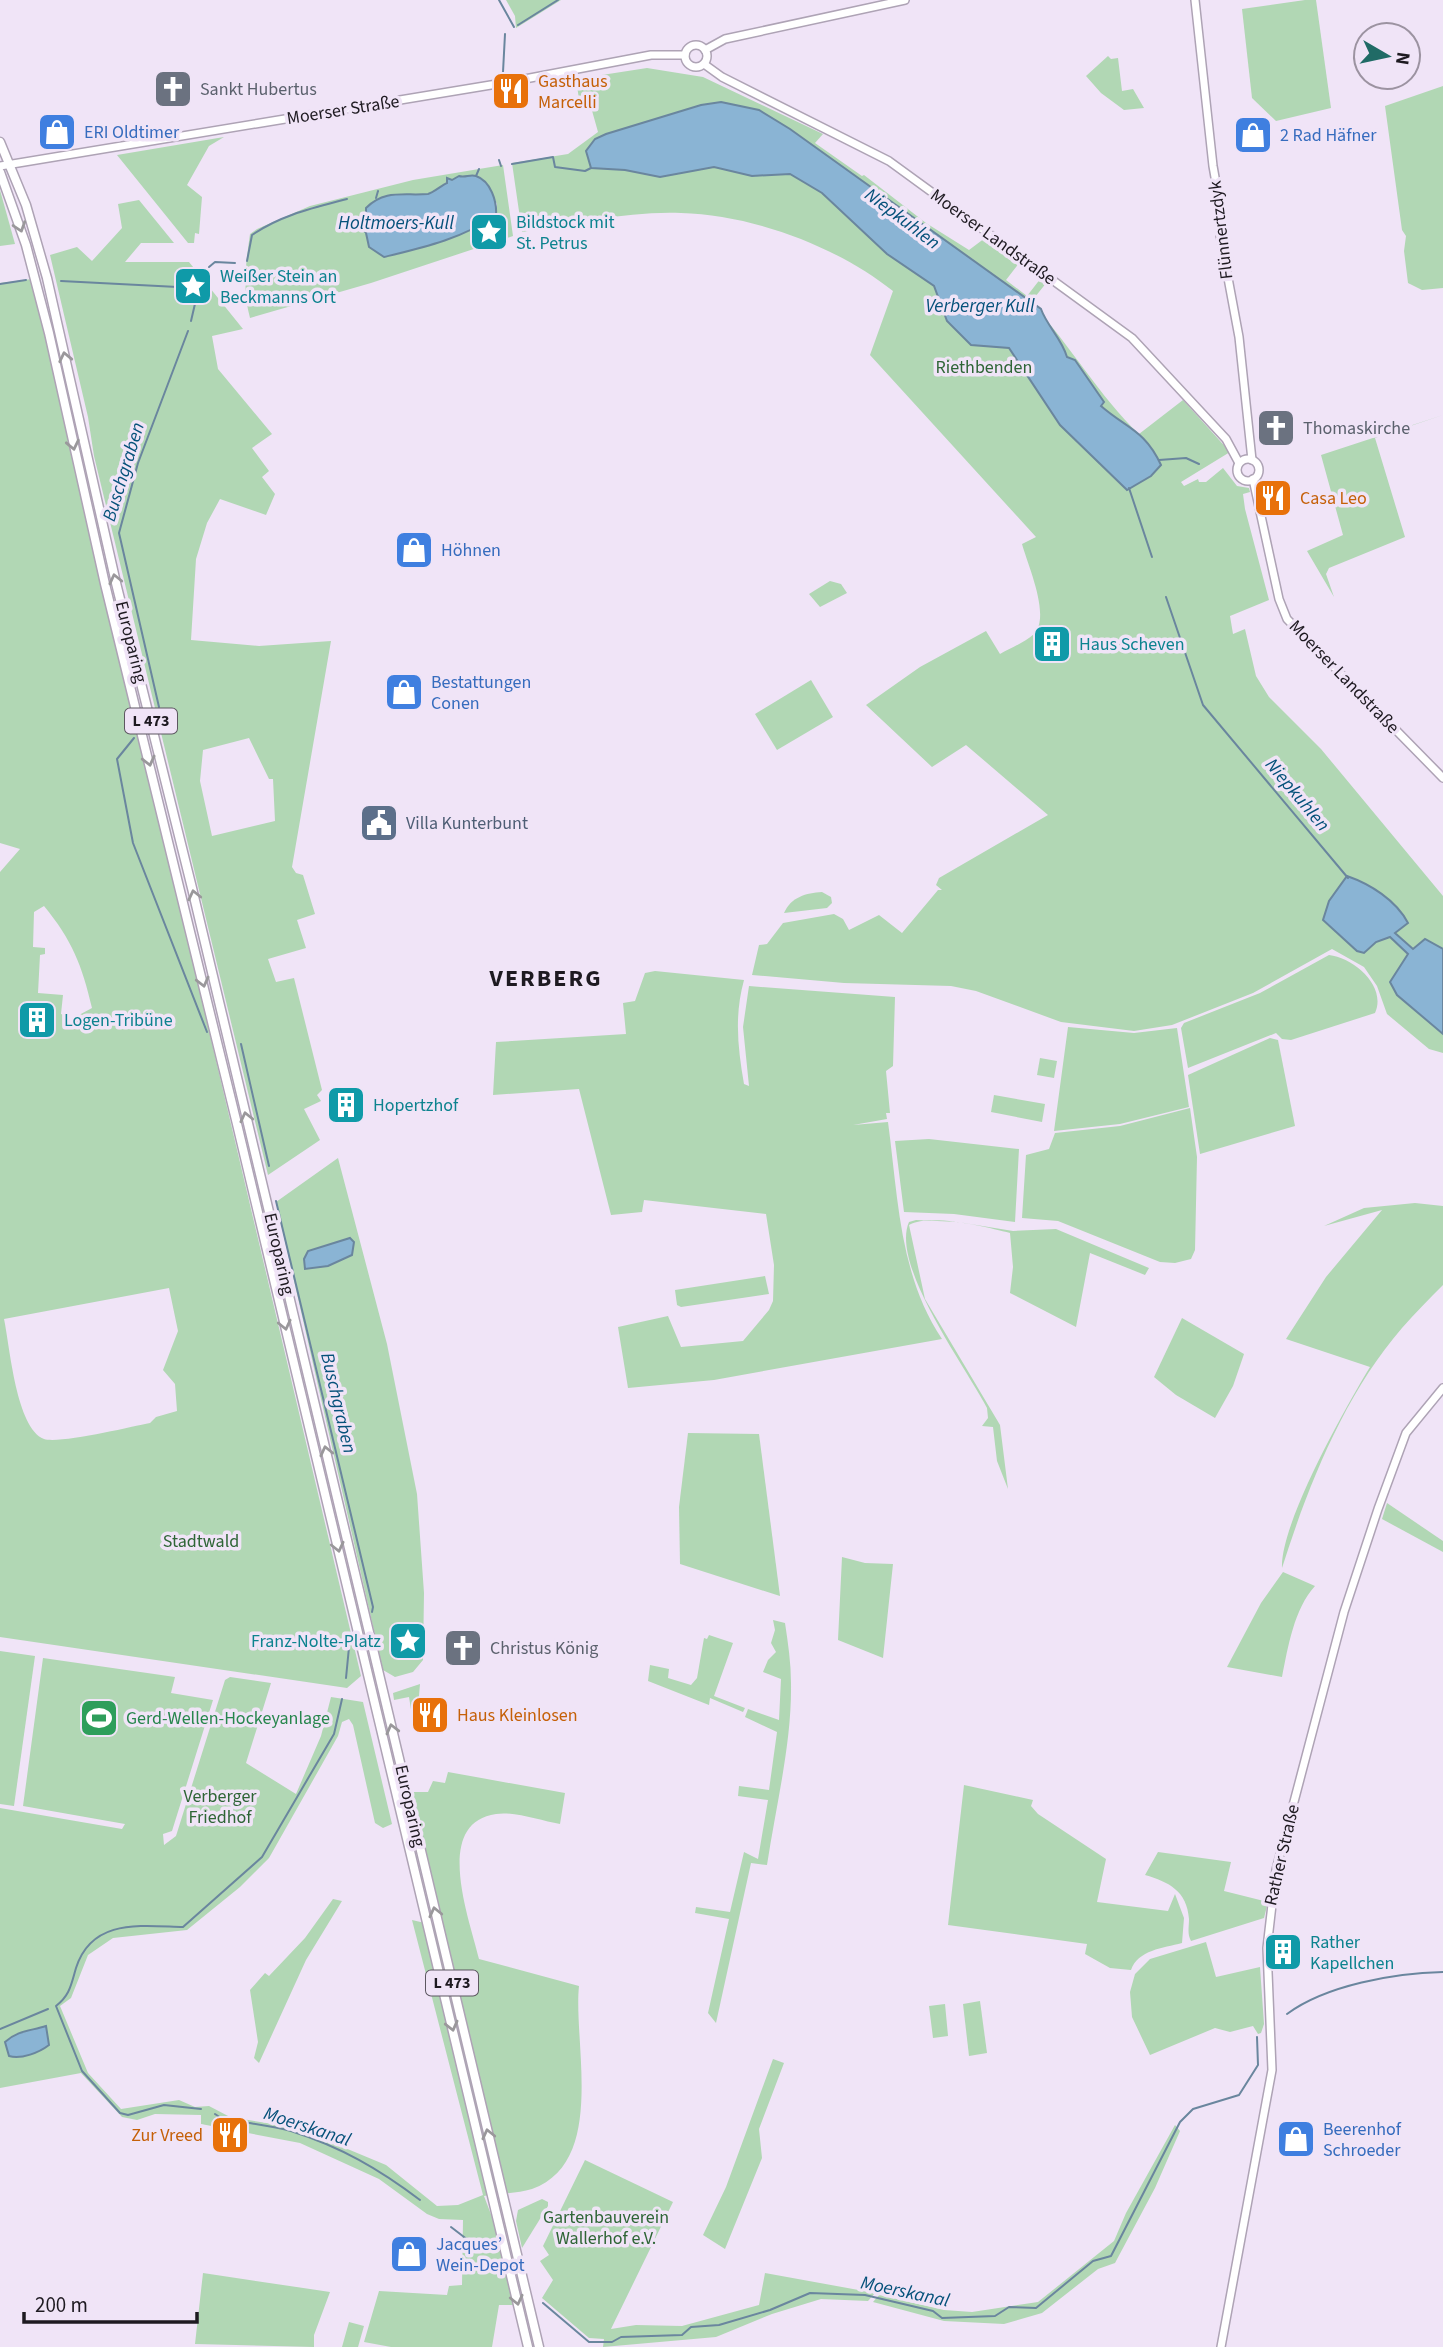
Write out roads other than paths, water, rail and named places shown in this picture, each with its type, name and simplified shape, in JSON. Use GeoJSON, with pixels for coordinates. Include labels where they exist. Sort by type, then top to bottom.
{"type":"FeatureCollection","features":[{"type":"Feature","properties":{"kind":"main road"},"geometry":{"type":"LineString","coordinates":[[704,64],[707,58],[705,50],[730,38],[905,0]]}},
{"type":"Feature","properties":{"kind":"main road","name":"Flünnertzdyk"},"geometry":{"type":"LineString","coordinates":[[1195,0],[1211,149],[1221,211],[1220,235],[1238,337],[1252,460]]}},
{"type":"Feature","properties":{"kind":"main road","name":"Moerser Straße"},"geometry":{"type":"LineString","coordinates":[[685,55],[693,45],[705,50]]}},
{"type":"Feature","properties":{"kind":"main road","name":"Moerser Straße"},"geometry":{"type":"LineString","coordinates":[[0,166],[477,88],[651,55],[685,55]]}},
{"type":"Feature","properties":{"kind":"main road","name":"Moerser Straße"},"geometry":{"type":"LineString","coordinates":[[685,55],[692,66],[704,64]]}},
{"type":"Feature","properties":{"kind":"main road","name":"Moerser Landstraße"},"geometry":{"type":"LineString","coordinates":[[704,64],[722,77],[888,162],[1101,315],[1149,356],[1226,439],[1239,463]]}},
{"type":"Feature","properties":{"kind":"main road","name":"L 473"},"geometry":{"type":"LineString","coordinates":[[0,142],[10,163]]}},
{"type":"Feature","properties":{"kind":"main road","name":"Europaring"},"geometry":{"type":"LineString","coordinates":[[10,163],[47,278],[110,557],[192,888],[539,2347]]}},
{"type":"Feature","properties":{"kind":"main road","name":"Europaring"},"geometry":{"type":"LineString","coordinates":[[0,172],[26,245],[43,308],[105,584],[237,1124],[528,2347]]}},
{"type":"Feature","properties":{"kind":"main road"},"geometry":{"type":"LineString","coordinates":[[1252,460],[1258,469],[1253,479],[1245,480],[1240,477],[1239,463],[1252,460]]}},
{"type":"Feature","properties":{"kind":"main road","name":"Moerser Landstraße"},"geometry":{"type":"LineString","coordinates":[[1253,479],[1287,619],[1443,778]]}},
{"type":"Feature","properties":{"kind":"main road","name":"Rather Straße"},"geometry":{"type":"LineString","coordinates":[[1221,2347],[1272,2070],[1267,1948],[1276,1870],[1344,1612],[1370,1532],[1406,1433],[1443,1388]]}},
{"type":"Feature","properties":{"kind":"water","name":"Verberger Kull"},"geometry":{"type":"Polygon","coordinates":[[[721,102],[759,110],[790,129],[1041,309],[1067,357],[1075,360],[1104,402],[1101,406],[1142,437],[1161,465],[1151,476],[1127,490],[1060,425],[1009,348],[971,345],[947,321],[934,286],[887,254],[822,193],[790,174],[752,176],[714,167],[660,177],[625,170],[591,168],[586,151],[595,139],[701,105],[721,102]]]}},
{"type":"Feature","properties":{"kind":"water","name":"Holtmoers-Kull"},"geometry":{"type":"Polygon","coordinates":[[[472,175],[486,182],[494,198],[496,215],[457,236],[398,254],[384,257],[369,247],[366,233],[359,224],[366,215],[366,208],[373,202],[388,196],[428,194],[447,183],[447,178],[452,180],[459,176],[472,175]]]}},
{"type":"Feature","properties":{"kind":"water"},"geometry":{"type":"Polygon","coordinates":[[[1347,876],[1365,883],[1397,907],[1408,923],[1395,933],[1413,949],[1425,939],[1443,949],[1443,1034],[1397,995],[1390,982],[1408,954],[1390,937],[1376,942],[1364,953],[1357,951],[1323,920],[1329,901],[1347,876]]]}},
{"type":"Feature","properties":{"kind":"water"},"geometry":{"type":"Polygon","coordinates":[[[350,1238],[354,1242],[352,1255],[328,1266],[305,1269],[304,1259],[308,1251],[350,1238]]]}},
{"type":"Feature","properties":{"kind":"water"},"geometry":{"type":"Polygon","coordinates":[[[46,2026],[49,2045],[30,2055],[9,2056],[5,2042],[20,2033],[46,2026]]]}},
{"type":"Feature","properties":{"kind":"waterway"},"geometry":{"type":"LineString","coordinates":[[499,0],[514,27]]}},
{"type":"Feature","properties":{"kind":"waterway"},"geometry":{"type":"LineString","coordinates":[[518,25],[558,0]]}},
{"type":"Feature","properties":{"kind":"waterway"},"geometry":{"type":"LineString","coordinates":[[497,80],[503,72],[505,34]]}},
{"type":"Feature","properties":{"kind":"waterway","name":"Niepkuhlen"},"geometry":{"type":"LineString","coordinates":[[512,164],[553,157],[555,167],[585,171],[591,168]]}},
{"type":"Feature","properties":{"kind":"waterway","name":"Niepkuhlen"},"geometry":{"type":"LineString","coordinates":[[499,160],[501,166]]}},
{"type":"Feature","properties":{"kind":"waterway","name":"Niepkuhlen"},"geometry":{"type":"LineString","coordinates":[[476,176],[479,169]]}},
{"type":"Feature","properties":{"kind":"waterway","name":"Niepkuhlen"},"geometry":{"type":"LineString","coordinates":[[376,198],[378,191]]}},
{"type":"Feature","properties":{"kind":"waterway","name":"Niepkuhlen"},"geometry":{"type":"LineString","coordinates":[[247,261],[252,235],[263,228],[298,213],[347,199]]}},
{"type":"Feature","properties":{"kind":"waterway","name":"Niepkuhlen"},"geometry":{"type":"LineString","coordinates":[[209,267],[215,262],[235,263]]}},
{"type":"Feature","properties":{"kind":"waterway","name":"Buschgraben"},"geometry":{"type":"LineString","coordinates":[[191,321],[201,278]]}},
{"type":"Feature","properties":{"kind":"waterway","name":"Buschgraben"},"geometry":{"type":"LineString","coordinates":[[0,284],[26,280]]}},
{"type":"Feature","properties":{"kind":"waterway","name":"Buschgraben"},"geometry":{"type":"LineString","coordinates":[[61,281],[197,288]]}},
{"type":"Feature","properties":{"kind":"waterway","name":"Buschgraben"},"geometry":{"type":"LineString","coordinates":[[159,707],[119,533],[138,463],[188,331]]}},
{"type":"Feature","properties":{"kind":"waterway"},"geometry":{"type":"LineString","coordinates":[[1159,460],[1186,458],[1199,464]]}},
{"type":"Feature","properties":{"kind":"waterway","name":"Niepkuhlen"},"geometry":{"type":"LineString","coordinates":[[1129,488],[1152,557]]}},
{"type":"Feature","properties":{"kind":"waterway","name":"Niepkuhlen"},"geometry":{"type":"LineString","coordinates":[[1166,597],[1203,705],[1348,878]]}},
{"type":"Feature","properties":{"kind":"waterway","name":"Buschgraben"},"geometry":{"type":"LineString","coordinates":[[134,738],[117,759],[133,843],[207,1032]]}},
{"type":"Feature","properties":{"kind":"waterway","name":"Buschgraben"},"geometry":{"type":"LineString","coordinates":[[241,1044],[269,1166]]}},
{"type":"Feature","properties":{"kind":"waterway","name":"Buschgraben"},"geometry":{"type":"LineString","coordinates":[[276,1201],[373,1607],[372,1612]]}},
{"type":"Feature","properties":{"kind":"waterway","name":"Buschgraben"},"geometry":{"type":"LineString","coordinates":[[346,1678],[350,1637]]}},
{"type":"Feature","properties":{"kind":"waterway","name":"Buschgraben"},"geometry":{"type":"LineString","coordinates":[[201,2109],[164,2105],[128,2115],[120,2113],[82,2071],[56,2006],[67,1994],[83,1952],[94,1940],[120,1928],[183,1927],[262,1857],[334,1734],[342,1699]]}},
{"type":"Feature","properties":{"kind":"waterway","name":"Moerskanal"},"geometry":{"type":"LineString","coordinates":[[1287,2014],[1321,1995],[1362,1982],[1443,1972]]}},
{"type":"Feature","properties":{"kind":"waterway"},"geometry":{"type":"LineString","coordinates":[[0,2029],[48,2009]]}},
{"type":"Feature","properties":{"kind":"waterway","name":"Moerskanal"},"geometry":{"type":"LineString","coordinates":[[543,2303],[589,2342],[612,2342],[621,2337],[682,2335],[691,2327],[719,2325],[770,2310],[810,2293],[865,2295],[933,2311],[942,2318],[995,2316],[1009,2307],[1036,2308],[1093,2261],[1111,2256],[1180,2122],[1193,2109],[1239,2095],[1258,2065],[1257,2037]]}},
{"type":"Feature","properties":{"kind":"waterway","name":"Moerskanal"},"geometry":{"type":"LineString","coordinates":[[215,2114],[221,2118],[291,2131],[326,2144],[390,2178],[420,2200]]}},
{"type":"Feature","properties":{"kind":"waterway","name":"Moerskanal"},"geometry":{"type":"LineString","coordinates":[[451,2227],[481,2250]]}},
{"type":"Feature","properties":{"kind":"place","name":"Sankt Hubertus"},"geometry":{"type":"Point","coordinates":[173,89]}},
{"type":"Feature","properties":{"kind":"place","name":"Gasthaus Marcelli"},"geometry":{"type":"Point","coordinates":[511,91]}},
{"type":"Feature","properties":{"kind":"place","name":"ERI Oldtimer"},"geometry":{"type":"Point","coordinates":[57,132]}},
{"type":"Feature","properties":{"kind":"place","name":"2 Rad Häfner"},"geometry":{"type":"Point","coordinates":[1253,135]}},
{"type":"Feature","properties":{"kind":"place","name":"Bildstock mit St. Petrus"},"geometry":{"type":"Point","coordinates":[489,232]}},
{"type":"Feature","properties":{"kind":"place","name":"Weißer Stein an Beckmanns Ort"},"geometry":{"type":"Point","coordinates":[193,286]}},
{"type":"Feature","properties":{"kind":"place","name":"Thomaskirche"},"geometry":{"type":"Point","coordinates":[1276,428]}},
{"type":"Feature","properties":{"kind":"place","name":"Casa Leo"},"geometry":{"type":"Point","coordinates":[1273,498]}},
{"type":"Feature","properties":{"kind":"place","name":"Höhnen"},"geometry":{"type":"Point","coordinates":[414,550]}},
{"type":"Feature","properties":{"kind":"place","name":"Haus Scheven"},"geometry":{"type":"Point","coordinates":[1052,644]}},
{"type":"Feature","properties":{"kind":"place","name":"Bestattungen Conen"},"geometry":{"type":"Point","coordinates":[404,692]}},
{"type":"Feature","properties":{"kind":"place","name":"Villa Kunterbunt"},"geometry":{"type":"Point","coordinates":[379,823]}},
{"type":"Feature","properties":{"kind":"place","name":"Logen-Tribüne"},"geometry":{"type":"Point","coordinates":[37,1020]}},
{"type":"Feature","properties":{"kind":"place","name":"Hopertzhof"},"geometry":{"type":"Point","coordinates":[346,1105]}},
{"type":"Feature","properties":{"kind":"place","name":"Franz-Nolte-Platz"},"geometry":{"type":"Point","coordinates":[408,1641]}},
{"type":"Feature","properties":{"kind":"place","name":"Christus König"},"geometry":{"type":"Point","coordinates":[463,1648]}},
{"type":"Feature","properties":{"kind":"place","name":"Haus Kleinlosen"},"geometry":{"type":"Point","coordinates":[430,1715]}},
{"type":"Feature","properties":{"kind":"place","name":"Gerd-Wellen-Hockeyanlage"},"geometry":{"type":"Point","coordinates":[99,1718]}},
{"type":"Feature","properties":{"kind":"place","name":"Rather Kapellchen"},"geometry":{"type":"Point","coordinates":[1283,1952]}},
{"type":"Feature","properties":{"kind":"place","name":"Zur Vreed"},"geometry":{"type":"Point","coordinates":[230,2135]}},
{"type":"Feature","properties":{"kind":"place","name":"Beerenhof Schroeder"},"geometry":{"type":"Point","coordinates":[1296,2139]}},
{"type":"Feature","properties":{"kind":"place","name":"Jacques’ Wein-Depot"},"geometry":{"type":"Point","coordinates":[409,2254]}},
{"type":"Feature","properties":{"kind":"district","name":"VERBERG"},"geometry":{"type":"Point","coordinates":[546,978]}},
{"type":"Feature","properties":{"kind":"park label","name":"Riethbenden"},"geometry":{"type":"Point","coordinates":[984,367]}},
{"type":"Feature","properties":{"kind":"park label","name":"Stadtwald"},"geometry":{"type":"Point","coordinates":[201,1541]}},
{"type":"Feature","properties":{"kind":"park label","name":"Verberger Friedhof"},"geometry":{"type":"Point","coordinates":[220,1806]}},
{"type":"Feature","properties":{"kind":"park label","name":"Gartenbauverein Wallerhof e.V."},"geometry":{"type":"Point","coordinates":[606,2227]}}]}
